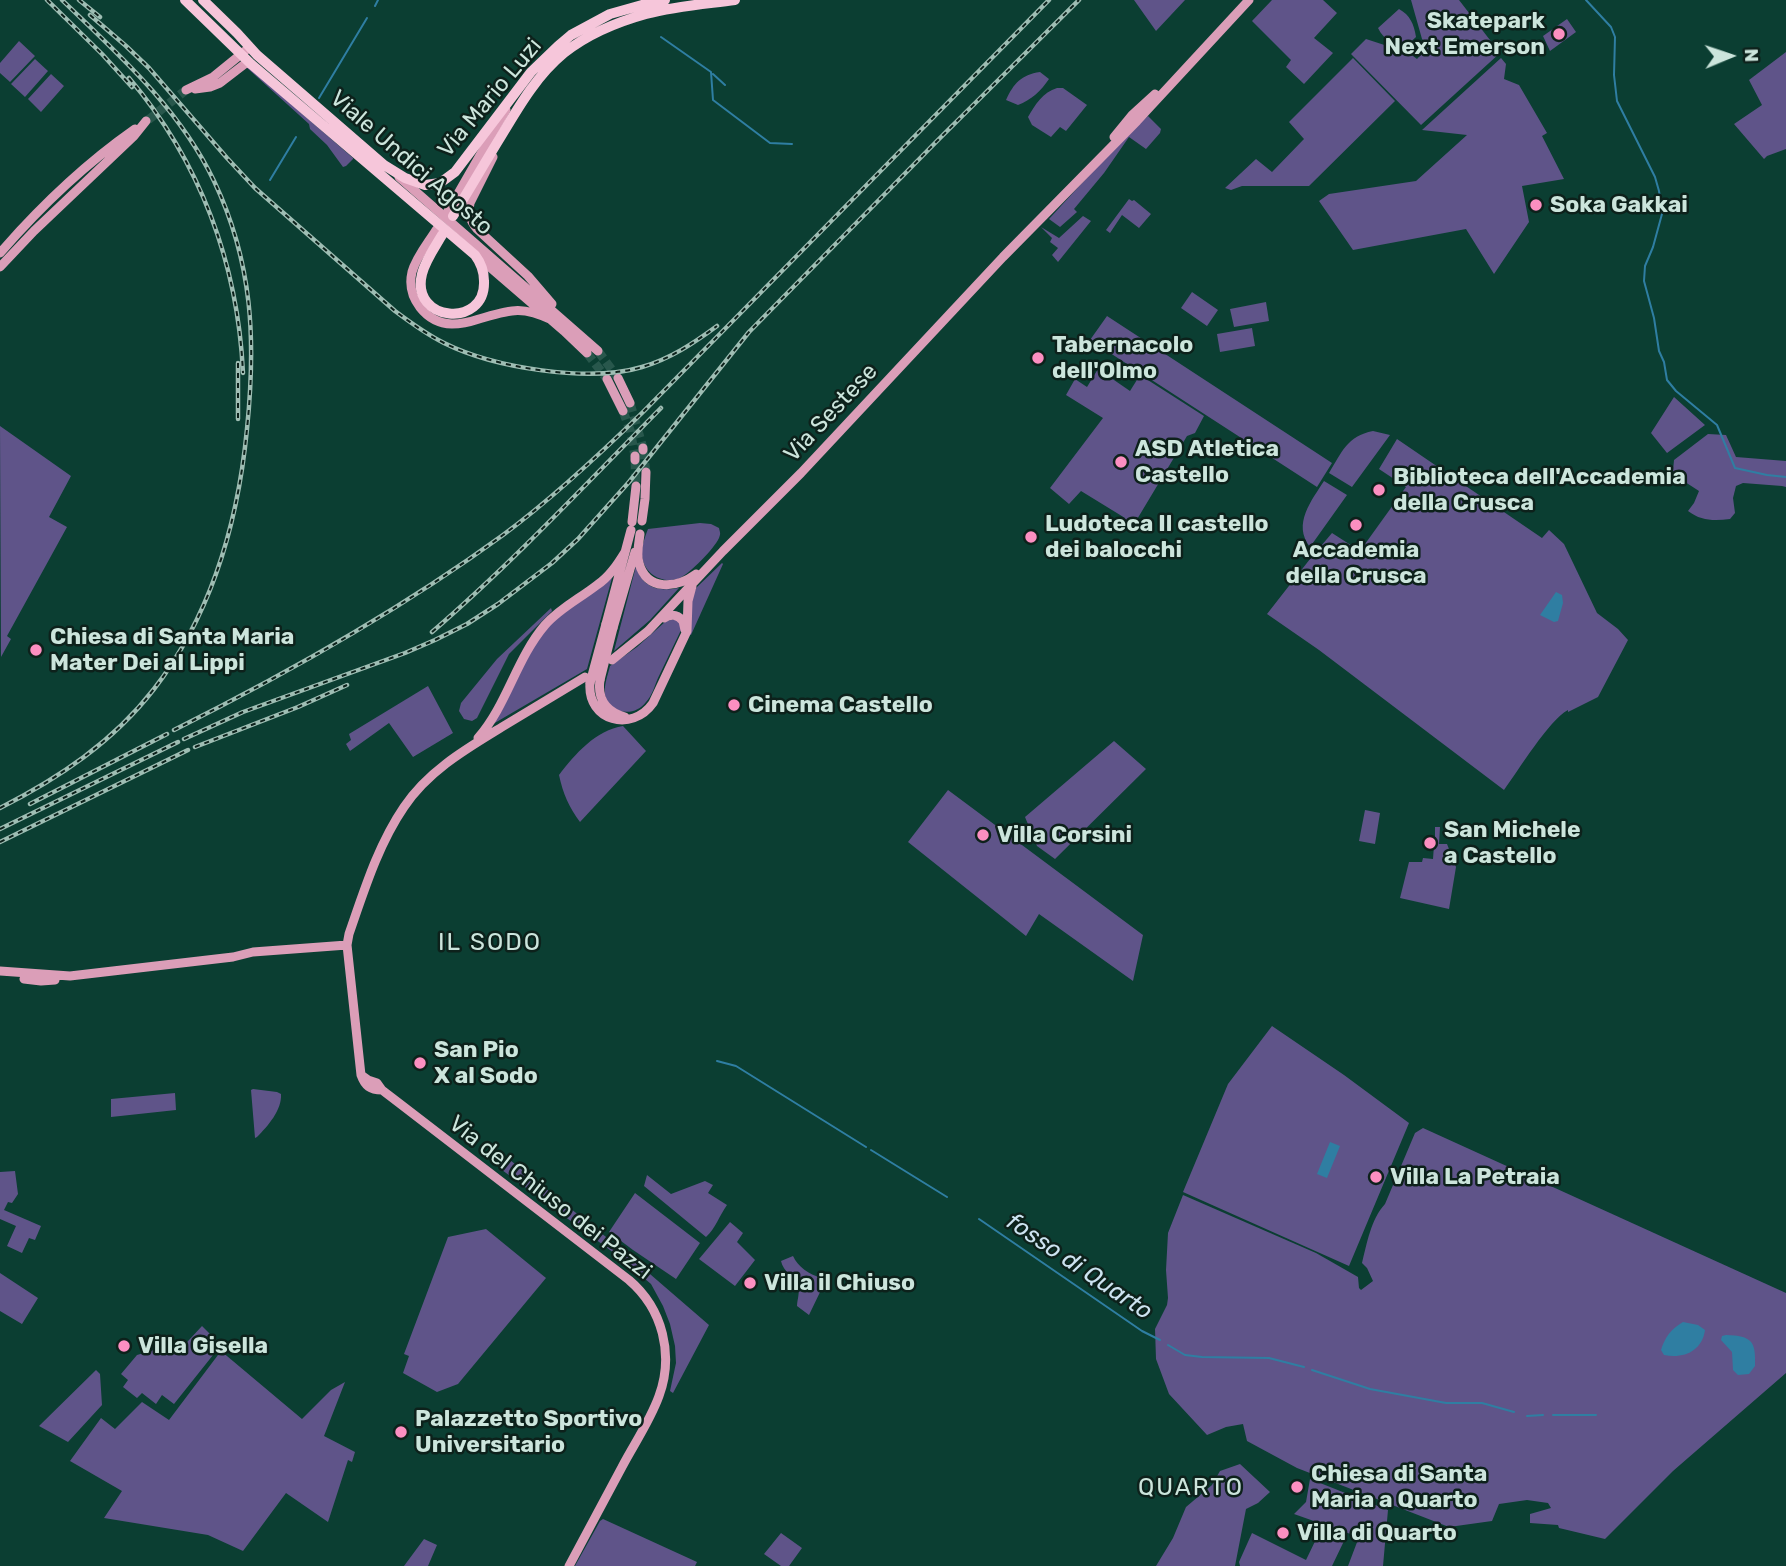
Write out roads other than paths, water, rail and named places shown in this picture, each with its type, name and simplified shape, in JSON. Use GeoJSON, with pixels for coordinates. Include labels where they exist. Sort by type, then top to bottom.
{"type":"FeatureCollection","features":[{"type":"Feature","properties":{"kind":"main road","name":"Viale Undici Agosto"},"geometry":{"type":"LineString","coordinates":[[185,0],[251,64],[592,352],[568,324],[257,55],[202,0]]}},
{"type":"Feature","properties":{"kind":"main road","name":"Via Mario Luzi"},"geometry":{"type":"LineString","coordinates":[[384,164],[417,183],[440,183],[454,172],[538,64],[571,35],[610,14],[665,0]]}},
{"type":"Feature","properties":{"kind":"main road","name":"Via Mario Luzi"},"geometry":{"type":"LineString","coordinates":[[450,213],[538,81],[563,54],[580,41],[618,23],[657,11],[735,0]]}},
{"type":"Feature","properties":{"kind":"main road","name":"Via Sestese"},"geometry":{"type":"LineString","coordinates":[[612,660],[640,638],[801,472],[1249,0]]}},
{"type":"Feature","properties":{"kind":"main road"},"geometry":{"type":"LineString","coordinates":[[250,47],[213,77],[186,90],[215,85],[246,63],[251,64]]}},
{"type":"Feature","properties":{"kind":"main road"},"geometry":{"type":"LineString","coordinates":[[450,213],[515,93]]}},
{"type":"Feature","properties":{"kind":"main road"},"geometry":{"type":"LineString","coordinates":[[520,105],[472,199],[470,216],[477,229],[535,284],[568,324]]}},
{"type":"Feature","properties":{"kind":"main road"},"geometry":{"type":"LineString","coordinates":[[0,253],[30,219],[82,171],[147,120],[134,136],[0,267]]}},
{"type":"Feature","properties":{"kind":"main road","name":"Viale Undici Agosto"},"geometry":{"type":"LineString","coordinates":[[439,232],[421,278],[421,291],[429,305],[446,314],[472,308],[484,290],[480,261],[475,255]]}},
{"type":"Feature","properties":{"kind":"main road"},"geometry":{"type":"LineString","coordinates":[[439,232],[414,266],[411,278],[413,297],[427,316],[455,324],[507,311],[527,310],[552,320]]}},
{"type":"Feature","properties":{"kind":"main road"},"geometry":{"type":"LineString","coordinates":[[607,379],[627,407],[618,378]]}},
{"type":"Feature","properties":{"kind":"main road"},"geometry":{"type":"LineString","coordinates":[[0,971],[70,976],[233,957],[253,952],[347,945],[348,934],[376,860],[403,808],[418,789],[441,766],[472,745],[591,680],[610,626],[645,499],[646,472]]}},
{"type":"Feature","properties":{"kind":"main road"},"geometry":{"type":"LineString","coordinates":[[636,486],[638,552],[640,565],[646,576],[660,585],[674,585],[685,582],[716,559]]}},
{"type":"Feature","properties":{"kind":"main road"},"geometry":{"type":"LineString","coordinates":[[472,745],[486,728],[532,642],[562,608],[605,579],[625,552],[637,527]]}},
{"type":"Feature","properties":{"kind":"main road"},"geometry":{"type":"LineString","coordinates":[[610,626],[625,552]]}},
{"type":"Feature","properties":{"kind":"main road"},"geometry":{"type":"LineString","coordinates":[[591,680],[605,706],[619,715],[634,718],[645,712],[653,703],[687,631],[688,601],[694,582]]}},
{"type":"Feature","properties":{"kind":"main road"},"geometry":{"type":"LineString","coordinates":[[654,624],[669,615],[679,617],[685,625],[682,642]]}},
{"type":"Feature","properties":{"kind":"main road","name":"Via del Chiuso dei Pazzi"},"geometry":{"type":"LineString","coordinates":[[347,945],[362,1079],[371,1089],[382,1090],[629,1280],[656,1315],[665,1345],[666,1368],[662,1387],[655,1406],[569,1566]]}},
{"type":"Feature","properties":{"kind":"main road"},"geometry":{"type":"LineString","coordinates":[[0,977],[41,981],[70,976]]}},
{"type":"Feature","properties":{"kind":"water"},"geometry":{"type":"Polygon","coordinates":[[[1556,592],[1562,595],[1563,603],[1558,621],[1554,622],[1540,615],[1556,592]]]}},
{"type":"Feature","properties":{"kind":"water"},"geometry":{"type":"Polygon","coordinates":[[[1330,1142],[1340,1146],[1327,1178],[1317,1174],[1330,1142]]]}},
{"type":"Feature","properties":{"kind":"water"},"geometry":{"type":"Polygon","coordinates":[[[1683,1322],[1698,1325],[1705,1330],[1700,1343],[1685,1354],[1664,1355],[1661,1350],[1667,1337],[1683,1322]]]}},
{"type":"Feature","properties":{"kind":"water"},"geometry":{"type":"Polygon","coordinates":[[[1722,1336],[1742,1337],[1753,1345],[1755,1366],[1749,1374],[1738,1375],[1733,1370],[1732,1352],[1721,1340],[1722,1336]]]}},
{"type":"Feature","properties":{"kind":"waterway"},"geometry":{"type":"LineString","coordinates":[[375,6],[378,0]]}},
{"type":"Feature","properties":{"kind":"waterway"},"geometry":{"type":"LineString","coordinates":[[1586,0],[1611,27],[1615,37],[1614,75],[1617,101],[1655,177],[1659,191],[1662,214],[1645,266],[1644,281],[1667,380],[1676,391],[1717,425],[1735,468],[1786,477]]}},
{"type":"Feature","properties":{"kind":"waterway"},"geometry":{"type":"LineString","coordinates":[[319,98],[367,18]]}},
{"type":"Feature","properties":{"kind":"waterway"},"geometry":{"type":"LineString","coordinates":[[661,37],[711,72],[713,100],[770,143],[792,144]]}},
{"type":"Feature","properties":{"kind":"waterway"},"geometry":{"type":"LineString","coordinates":[[713,74],[725,85]]}},
{"type":"Feature","properties":{"kind":"waterway"},"geometry":{"type":"LineString","coordinates":[[270,180],[296,137]]}},
{"type":"Feature","properties":{"kind":"waterway","name":"fosso di Quarto"},"geometry":{"type":"LineString","coordinates":[[717,1061],[736,1066],[866,1147]]}},
{"type":"Feature","properties":{"kind":"waterway","name":"fosso di Quarto"},"geometry":{"type":"LineString","coordinates":[[871,1150],[947,1197]]}},
{"type":"Feature","properties":{"kind":"waterway","name":"fosso di Quarto"},"geometry":{"type":"LineString","coordinates":[[979,1219],[1142,1331],[1160,1340]]}},
{"type":"Feature","properties":{"kind":"waterway","name":"fosso di Quarto"},"geometry":{"type":"LineString","coordinates":[[1168,1345],[1185,1355],[1269,1358],[1304,1367]]}},
{"type":"Feature","properties":{"kind":"waterway","name":"fosso di Quarto"},"geometry":{"type":"LineString","coordinates":[[1312,1370],[1370,1389],[1446,1403],[1482,1403],[1514,1412]]}},
{"type":"Feature","properties":{"kind":"waterway"},"geometry":{"type":"LineString","coordinates":[[1527,1416],[1543,1415]]}},
{"type":"Feature","properties":{"kind":"waterway","name":"fosso di Quarto"},"geometry":{"type":"LineString","coordinates":[[1553,1415],[1596,1415]]}},
{"type":"Feature","properties":{"kind":"tunnel"},"geometry":{"type":"LineString","coordinates":[[148,120],[186,90]]}},
{"type":"Feature","properties":{"kind":"tunnel"},"geometry":{"type":"LineString","coordinates":[[598,351],[618,378]]}},
{"type":"Feature","properties":{"kind":"tunnel"},"geometry":{"type":"LineString","coordinates":[[587,353],[607,379]]}},
{"type":"Feature","properties":{"kind":"tunnel"},"geometry":{"type":"LineString","coordinates":[[630,403],[643,448]]}},
{"type":"Feature","properties":{"kind":"tunnel"},"geometry":{"type":"LineString","coordinates":[[623,411],[635,456]]}},
{"type":"Feature","properties":{"kind":"tunnel"},"geometry":{"type":"LineString","coordinates":[[643,450],[646,472]]}},
{"type":"Feature","properties":{"kind":"tunnel"},"geometry":{"type":"LineString","coordinates":[[635,460],[636,486]]}},
{"type":"Feature","properties":{"kind":"railway"},"geometry":{"type":"LineString","coordinates":[[47,0],[132,87]]}},
{"type":"Feature","properties":{"kind":"railway"},"geometry":{"type":"LineString","coordinates":[[0,808],[64,771],[103,742],[138,708],[174,660],[207,598],[229,532],[243,464],[250,396],[251,333],[244,272],[237,242],[214,181],[200,155],[166,106],[126,62],[62,0]]}},
{"type":"Feature","properties":{"kind":"railway"},"geometry":{"type":"LineString","coordinates":[[79,0],[100,17]]}},
{"type":"Feature","properties":{"kind":"railway"},"geometry":{"type":"LineString","coordinates":[[174,730],[259,686],[384,615],[464,563],[540,506],[643,412],[1049,0]]}},
{"type":"Feature","properties":{"kind":"railway"},"geometry":{"type":"LineString","coordinates":[[184,739],[243,712],[435,640],[498,604],[552,563],[578,539],[629,482],[749,332],[1079,0]]}},
{"type":"Feature","properties":{"kind":"railway"},"geometry":{"type":"LineString","coordinates":[[90,15],[149,68],[255,188],[395,311],[444,343],[489,360],[515,366],[596,374],[620,372],[652,364],[681,350],[717,326]]}},
{"type":"Feature","properties":{"kind":"railway"},"geometry":{"type":"LineString","coordinates":[[129,78],[176,144],[211,216],[233,293],[240,332],[243,373]]}},
{"type":"Feature","properties":{"kind":"railway"},"geometry":{"type":"LineString","coordinates":[[238,363],[238,419]]}},
{"type":"Feature","properties":{"kind":"railway"},"geometry":{"type":"LineString","coordinates":[[432,632],[520,550],[661,408]]}},
{"type":"Feature","properties":{"kind":"railway"},"geometry":{"type":"LineString","coordinates":[[195,747],[347,685]]}},
{"type":"Feature","properties":{"kind":"railway"},"geometry":{"type":"LineString","coordinates":[[30,804],[167,734]]}},
{"type":"Feature","properties":{"kind":"railway"},"geometry":{"type":"LineString","coordinates":[[0,829],[178,742]]}},
{"type":"Feature","properties":{"kind":"railway"},"geometry":{"type":"LineString","coordinates":[[0,842],[188,750]]}},
{"type":"Feature","properties":{"kind":"place","name":"Skatepark Next Emerson"},"geometry":{"type":"Point","coordinates":[1559,34]}},
{"type":"Feature","properties":{"kind":"place","name":"Soka Gakkai"},"geometry":{"type":"Point","coordinates":[1536,205]}},
{"type":"Feature","properties":{"kind":"place","name":"Tabernacolo dell'Olmo"},"geometry":{"type":"Point","coordinates":[1038,358]}},
{"type":"Feature","properties":{"kind":"place","name":"ASD Atletica Castello"},"geometry":{"type":"Point","coordinates":[1121,462]}},
{"type":"Feature","properties":{"kind":"place","name":"Biblioteca dell'Accademia della Crusca"},"geometry":{"type":"Point","coordinates":[1379,490]}},
{"type":"Feature","properties":{"kind":"place","name":"Accademia della Crusca"},"geometry":{"type":"Point","coordinates":[1356,525]}},
{"type":"Feature","properties":{"kind":"place","name":"Ludoteca Il castello dei balocchi"},"geometry":{"type":"Point","coordinates":[1031,537]}},
{"type":"Feature","properties":{"kind":"place","name":"Chiesa di Santa Maria Mater Dei al Lippi"},"geometry":{"type":"Point","coordinates":[36,650]}},
{"type":"Feature","properties":{"kind":"place","name":"Cinema Castello"},"geometry":{"type":"Point","coordinates":[734,705]}},
{"type":"Feature","properties":{"kind":"place","name":"Villa Corsini"},"geometry":{"type":"Point","coordinates":[983,835]}},
{"type":"Feature","properties":{"kind":"place","name":"San Michele a Castello"},"geometry":{"type":"Point","coordinates":[1430,843]}},
{"type":"Feature","properties":{"kind":"place","name":"San Pio X al Sodo"},"geometry":{"type":"Point","coordinates":[420,1063]}},
{"type":"Feature","properties":{"kind":"place","name":"Villa La Petraia"},"geometry":{"type":"Point","coordinates":[1376,1177]}},
{"type":"Feature","properties":{"kind":"place","name":"Villa il Chiuso"},"geometry":{"type":"Point","coordinates":[750,1283]}},
{"type":"Feature","properties":{"kind":"place","name":"Villa Gisella"},"geometry":{"type":"Point","coordinates":[124,1346]}},
{"type":"Feature","properties":{"kind":"place","name":"Palazzetto Sportivo Universitario"},"geometry":{"type":"Point","coordinates":[401,1432]}},
{"type":"Feature","properties":{"kind":"place","name":"Chiesa di Santa Maria a Quarto"},"geometry":{"type":"Point","coordinates":[1297,1487]}},
{"type":"Feature","properties":{"kind":"place","name":"Villa di Quarto"},"geometry":{"type":"Point","coordinates":[1283,1533]}},
{"type":"Feature","properties":{"kind":"district","name":"IL SODO"},"geometry":{"type":"Point","coordinates":[490,943]}},
{"type":"Feature","properties":{"kind":"district","name":"QUARTO"},"geometry":{"type":"Point","coordinates":[1191,1488]}}]}
